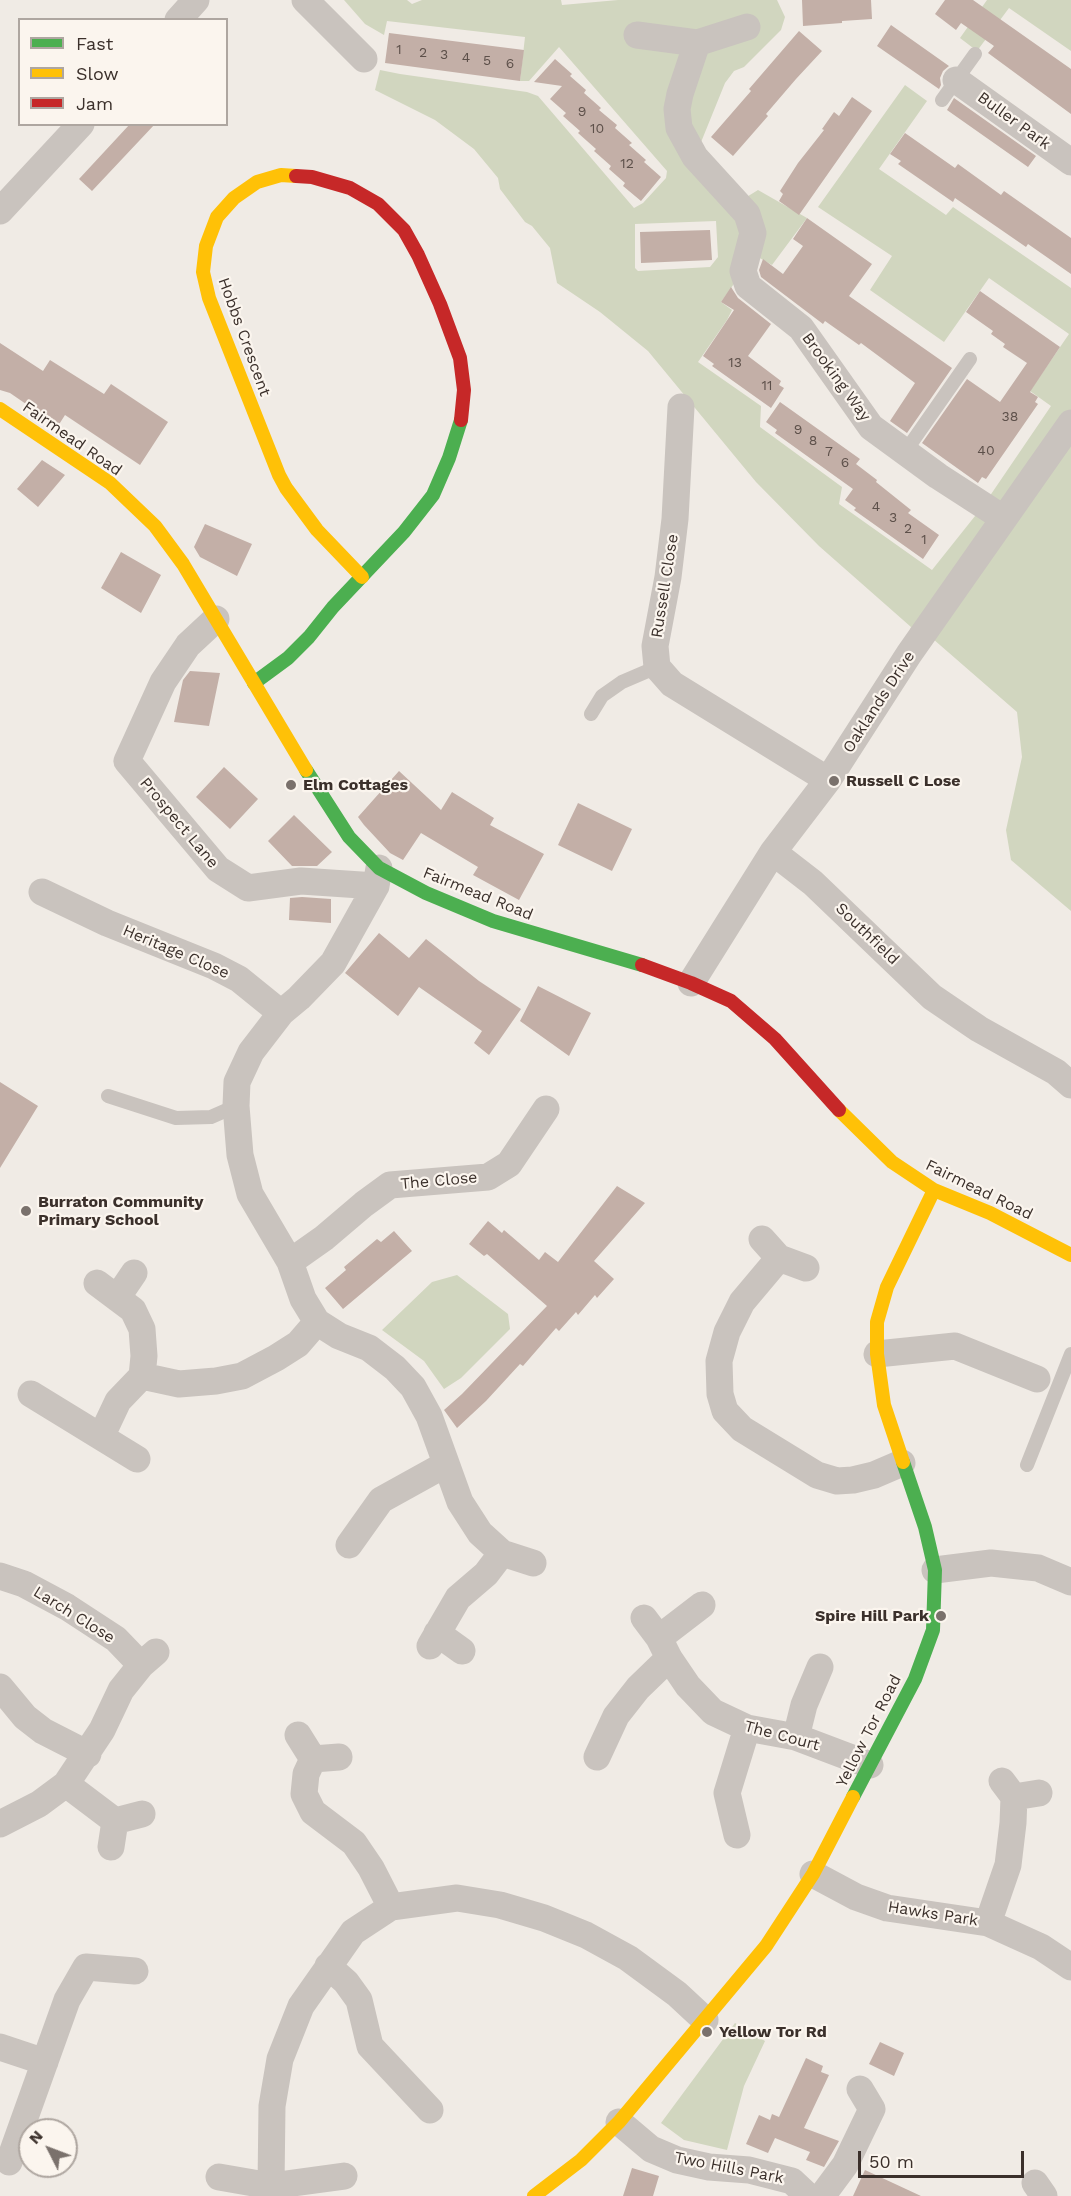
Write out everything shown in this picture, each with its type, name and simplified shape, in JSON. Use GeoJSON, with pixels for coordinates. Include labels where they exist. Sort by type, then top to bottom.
{"type":"FeatureCollection","features":[{"type":"Feature","properties":{"kind":"street"},"geometry":{"type":"LineString","coordinates":[[180,18],[196,0]]}},
{"type":"Feature","properties":{"kind":"street"},"geometry":{"type":"LineString","coordinates":[[305,0],[364,59]]}},
{"type":"Feature","properties":{"kind":"street"},"geometry":{"type":"LineString","coordinates":[[637,35],[698,43],[747,27]]}},
{"type":"Feature","properties":{"kind":"street","name":"Brooking Way"},"geometry":{"type":"LineString","coordinates":[[698,43],[680,94],[677,109],[679,128],[695,157],[747,214],[753,233],[743,271],[748,286],[801,328],[871,427],[1003,518]]}},
{"type":"Feature","properties":{"kind":"street","name":"Buller Park"},"geometry":{"type":"LineString","coordinates":[[949,90],[1071,162]]}},
{"type":"Feature","properties":{"kind":"street"},"geometry":{"type":"LineString","coordinates":[[0,211],[79,126]]}},
{"type":"Feature","properties":{"kind":"street","name":"Hobbs Crescent"},"geometry":{"type":"LineString","coordinates":[[254,683],[288,658],[404,532],[434,495],[461,423],[464,390],[460,358],[440,304],[404,230],[378,204],[350,188],[312,177],[281,175],[257,182],[234,198],[217,217],[206,246],[203,272],[208,298],[286,488],[317,530],[362,577]]}},
{"type":"Feature","properties":{"kind":"street","name":"Russell Close"},"geometry":{"type":"LineString","coordinates":[[657,667],[655,646],[668,577],[675,519],[681,407]]}},
{"type":"Feature","properties":{"kind":"street","name":"Fairmead Road"},"geometry":{"type":"LineString","coordinates":[[0,410],[110,483],[155,526],[183,564],[349,837],[378,877],[426,893],[493,921],[630,961],[691,983],[731,1001],[775,1039],[850,1122],[892,1162],[934,1190],[990,1213],[1071,1255]]}},
{"type":"Feature","properties":{"kind":"street","name":"Oaklands Drive"},"geometry":{"type":"LineString","coordinates":[[691,983],[773,852],[828,780],[909,654],[1071,423]]}},
{"type":"Feature","properties":{"kind":"street","name":"Prospect Lane"},"geometry":{"type":"LineString","coordinates":[[216,619],[188,645],[163,682],[127,761],[218,869],[248,888],[378,877]]}},
{"type":"Feature","properties":{"kind":"street"},"geometry":{"type":"LineString","coordinates":[[657,667],[672,684],[828,780]]}},
{"type":"Feature","properties":{"kind":"street","name":"Southfield"},"geometry":{"type":"LineString","coordinates":[[773,852],[813,883],[932,997],[979,1029],[1056,1072],[1071,1085]]}},
{"type":"Feature","properties":{"kind":"street"},"geometry":{"type":"LineString","coordinates":[[378,877],[333,963],[281,1013],[250,1052],[237,1082],[236,1106],[240,1155],[250,1194],[290,1262],[303,1299],[317,1323],[339,1336],[369,1348],[395,1368],[413,1387],[429,1416],[459,1502],[480,1533],[502,1553],[533,1563]]}},
{"type":"Feature","properties":{"kind":"street","name":"Heritage Close"},"geometry":{"type":"LineString","coordinates":[[54,905],[214,966],[239,979],[281,1013]]}},
{"type":"Feature","properties":{"kind":"street","name":"The Close"},"geometry":{"type":"LineString","coordinates":[[290,1262],[390,1185],[488,1176],[509,1164],[546,1109]]}},
{"type":"Feature","properties":{"kind":"street","name":"Yellow Tor Road"},"geometry":{"type":"LineString","coordinates":[[534,2196],[581,2160],[619,2122],[766,1946],[813,1874],[915,1679],[933,1630],[935,1570],[925,1527],[884,1405],[877,1354],[877,1322],[887,1287],[934,1190]]}},
{"type":"Feature","properties":{"kind":"street"},"geometry":{"type":"LineString","coordinates":[[806,1268],[771,1249],[727,1332],[719,1361],[720,1394],[725,1411],[742,1430],[818,1475],[837,1481],[874,1475],[902,1463]]}},
{"type":"Feature","properties":{"kind":"street"},"geometry":{"type":"LineString","coordinates":[[101,1437],[118,1401],[142,1376],[144,1356],[142,1329],[133,1310],[107,1290],[134,1273]]}},
{"type":"Feature","properties":{"kind":"street"},"geometry":{"type":"LineString","coordinates":[[142,1376],[179,1384],[242,1377],[298,1344],[317,1323]]}},
{"type":"Feature","properties":{"kind":"street"},"geometry":{"type":"LineString","coordinates":[[877,1354],[955,1346],[1037,1379]]}},
{"type":"Feature","properties":{"kind":"street"},"geometry":{"type":"LineString","coordinates":[[31,1394],[137,1459]]}},
{"type":"Feature","properties":{"kind":"street"},"geometry":{"type":"LineString","coordinates":[[349,1545],[381,1500],[446,1464]]}},
{"type":"Feature","properties":{"kind":"street"},"geometry":{"type":"LineString","coordinates":[[462,1651],[434,1639],[458,1598],[486,1574],[502,1553]]}},
{"type":"Feature","properties":{"kind":"street"},"geometry":{"type":"LineString","coordinates":[[935,1570],[991,1563],[1038,1568],[1071,1582]]}},
{"type":"Feature","properties":{"kind":"street","name":"Larch Close"},"geometry":{"type":"LineString","coordinates":[[0,1576],[24,1584],[67,1607],[148,1658],[121,1690],[88,1754]]}},
{"type":"Feature","properties":{"kind":"street"},"geometry":{"type":"LineString","coordinates":[[597,1757],[599,1724],[616,1716],[638,1688],[657,1638],[702,1605]]}},
{"type":"Feature","properties":{"kind":"street","name":"The Court"},"geometry":{"type":"LineString","coordinates":[[657,1638],[688,1686],[713,1712],[747,1728],[796,1737],[870,1765]]}},
{"type":"Feature","properties":{"kind":"street"},"geometry":{"type":"LineString","coordinates":[[796,1737],[804,1705],[820,1666]]}},
{"type":"Feature","properties":{"kind":"street"},"geometry":{"type":"LineString","coordinates":[[0,1687],[25,1717],[43,1731],[88,1754],[66,1784],[39,1804],[0,1824]]}},
{"type":"Feature","properties":{"kind":"street"},"geometry":{"type":"LineString","coordinates":[[738,1834],[727,1793],[747,1728]]}},
{"type":"Feature","properties":{"kind":"street"},"geometry":{"type":"LineString","coordinates":[[298,1735],[326,1758],[306,1774],[304,1794],[313,1812],[354,1843],[371,1868],[391,1907]]}},
{"type":"Feature","properties":{"kind":"street"},"geometry":{"type":"LineString","coordinates":[[66,1784],[113,1834],[142,1814]]}},
{"type":"Feature","properties":{"kind":"street","name":"Hawks Park"},"geometry":{"type":"LineString","coordinates":[[988,1923],[1008,1865],[1018,1790]]}},
{"type":"Feature","properties":{"kind":"street","name":"Hawks Park"},"geometry":{"type":"LineString","coordinates":[[813,1874],[856,1897],[887,1908],[988,1923],[1041,1947],[1071,1967]]}},
{"type":"Feature","properties":{"kind":"street"},"geometry":{"type":"LineString","coordinates":[[271,2186],[272,2106],[280,2059],[301,2006],[353,1932],[391,1907],[457,1898],[500,1905],[544,1918],[586,1935],[628,1958],[677,1994],[705,2020]]}},
{"type":"Feature","properties":{"kind":"street"},"geometry":{"type":"LineString","coordinates":[[328,1966],[346,1982],[359,2000],[370,2046],[430,2110]]}},
{"type":"Feature","properties":{"kind":"street"},"geometry":{"type":"LineString","coordinates":[[9,2162],[67,2000],[86,1967],[135,1971]]}},
{"type":"Feature","properties":{"kind":"street"},"geometry":{"type":"LineString","coordinates":[[0,2047],[45,2062]]}},
{"type":"Feature","properties":{"kind":"street"},"geometry":{"type":"LineString","coordinates":[[822,2196],[845,2165],[875,2102]]}},
{"type":"Feature","properties":{"kind":"street","name":"Two Hills Park"},"geometry":{"type":"LineString","coordinates":[[619,2122],[651,2148],[677,2160],[709,2167],[749,2170],[792,2181],[808,2196]]}},
{"type":"Feature","properties":{"kind":"street"},"geometry":{"type":"LineString","coordinates":[[219,2177],[271,2186],[344,2176]]}},
{"type":"Feature","properties":{"kind":"lane"},"geometry":{"type":"LineString","coordinates":[[949,90],[975,54]]}},
{"type":"Feature","properties":{"kind":"lane"},"geometry":{"type":"LineString","coordinates":[[905,452],[970,359]]}},
{"type":"Feature","properties":{"kind":"lane"},"geometry":{"type":"LineString","coordinates":[[591,714],[602,696],[622,682],[657,667]]}},
{"type":"Feature","properties":{"kind":"lane"},"geometry":{"type":"LineString","coordinates":[[108,1096],[176,1118],[212,1117],[236,1106]]}},
{"type":"Feature","properties":{"kind":"lane"},"geometry":{"type":"LineString","coordinates":[[1027,1465],[1071,1354]]}},
{"type":"Feature","properties":{"kind":"green space"},"geometry":{"type":"Polygon","coordinates":[[[344,0],[407,0],[412,4],[422,0],[561,0],[562,5],[618,0],[777,0],[785,17],[781,30],[744,67],[734,71],[725,83],[695,157],[737,203],[758,190],[807,218],[772,265],[758,257],[743,271],[721,302],[732,310],[698,362],[761,406],[760,427],[842,487],[839,504],[932,570],[983,506],[1051,406],[1030,391],[1069,334],[989,278],[944,342],[870,290],[892,256],[818,207],[905,85],[927,101],[879,169],[946,215],[953,207],[1071,288],[1071,911],[1011,860],[1006,830],[1022,757],[1017,712],[925,632],[908,636],[911,627],[819,546],[756,482],[648,351],[600,312],[557,283],[550,248],[532,226],[525,222],[500,189],[498,178],[474,149],[435,120],[375,90],[380,70],[527,92],[538,96],[634,208],[643,203],[666,178],[667,171],[559,47],[529,81],[520,81],[525,37],[387,21],[384,35],[365,24],[344,0]],[[716,221],[635,224],[635,268],[638,271],[710,267],[718,257],[716,221]]]}},
{"type":"Feature","properties":{"kind":"green space"},"geometry":{"type":"Polygon","coordinates":[[[987,0],[1071,0],[1071,51],[1009,8],[977,51],[960,38],[987,0]]]}},
{"type":"Feature","properties":{"kind":"green space"},"geometry":{"type":"Polygon","coordinates":[[[457,1275],[508,1314],[510,1329],[461,1378],[444,1389],[424,1361],[382,1330],[432,1282],[457,1275]]]}},
{"type":"Feature","properties":{"kind":"green space"},"geometry":{"type":"Polygon","coordinates":[[[735,2023],[765,2041],[744,2086],[727,2150],[684,2140],[661,2123],[735,2023]]]}},
{"type":"Feature","properties":{"kind":"building"},"geometry":{"type":"Polygon","coordinates":[[[802,0],[871,0],[872,19],[803,26],[802,0]]]}},
{"type":"Feature","properties":{"kind":"building"},"geometry":{"type":"Polygon","coordinates":[[[945,0],[973,0],[1071,69],[1071,114],[988,53],[994,46],[961,23],[956,30],[935,14],[945,0]]]}},
{"type":"Feature","properties":{"kind":"building"},"geometry":{"type":"Polygon","coordinates":[[[891,25],[949,66],[943,71],[939,89],[877,46],[891,25]]]}},
{"type":"Feature","properties":{"kind":"building"},"geometry":{"type":"Polygon","coordinates":[[[799,31],[822,51],[766,114],[768,116],[733,156],[711,137],[799,31]]]}},
{"type":"Feature","properties":{"kind":"building"},"geometry":{"type":"Polygon","coordinates":[[[389,33],[524,50],[520,81],[385,63],[389,33]]]}},
{"type":"Feature","properties":{"kind":"building"},"geometry":{"type":"Polygon","coordinates":[[[555,59],[586,90],[584,93],[601,108],[599,110],[617,125],[615,128],[632,143],[629,145],[646,160],[644,162],[661,177],[641,201],[623,186],[625,183],[609,169],[611,166],[594,151],[596,149],[563,116],[566,113],[550,99],[562,86],[534,82],[555,59]]]}},
{"type":"Feature","properties":{"kind":"building"},"geometry":{"type":"Polygon","coordinates":[[[852,97],[872,111],[799,215],[779,201],[783,194],[780,191],[824,130],[822,129],[834,112],[839,116],[852,97]]]}},
{"type":"Feature","properties":{"kind":"building"},"geometry":{"type":"Polygon","coordinates":[[[954,98],[1036,156],[1028,167],[947,110],[954,98]]]}},
{"type":"Feature","properties":{"kind":"building"},"geometry":{"type":"Polygon","coordinates":[[[128,126],[153,126],[92,191],[79,179],[128,126]]]}},
{"type":"Feature","properties":{"kind":"building"},"geometry":{"type":"Polygon","coordinates":[[[905,133],[955,168],[958,164],[1001,195],[1004,191],[1071,238],[1071,274],[1028,244],[1026,247],[955,198],[953,202],[898,164],[901,161],[890,154],[905,133]]]}},
{"type":"Feature","properties":{"kind":"building"},"geometry":{"type":"Polygon","coordinates":[[[807,218],[872,264],[849,296],[952,368],[907,433],[890,421],[915,383],[861,343],[859,345],[825,321],[823,324],[761,277],[759,270],[763,259],[783,274],[803,246],[793,239],[807,218]]]}},
{"type":"Feature","properties":{"kind":"building"},"geometry":{"type":"Polygon","coordinates":[[[710,230],[712,260],[641,263],[640,232],[710,230]]]}},
{"type":"Feature","properties":{"kind":"building"},"geometry":{"type":"Polygon","coordinates":[[[731,287],[738,298],[771,324],[748,356],[781,381],[779,385],[784,388],[771,408],[712,366],[714,364],[703,356],[734,310],[721,302],[731,287]]]}},
{"type":"Feature","properties":{"kind":"building"},"geometry":{"type":"Polygon","coordinates":[[[980,291],[1060,347],[1030,392],[1038,397],[1035,402],[1038,404],[986,479],[982,477],[978,483],[922,443],[967,379],[1000,402],[1027,363],[1003,347],[1005,344],[991,334],[993,331],[966,312],[980,291]]]}},
{"type":"Feature","properties":{"kind":"building"},"geometry":{"type":"Polygon","coordinates":[[[0,343],[43,371],[50,360],[104,394],[111,384],[168,422],[140,465],[65,415],[58,426],[10,393],[0,390],[0,343]]]}},
{"type":"Feature","properties":{"kind":"building"},"geometry":{"type":"Polygon","coordinates":[[[780,402],[860,459],[856,464],[911,510],[908,513],[939,535],[923,559],[854,510],[856,508],[845,500],[853,489],[775,433],[777,430],[766,422],[780,402]]]}},
{"type":"Feature","properties":{"kind":"building"},"geometry":{"type":"Polygon","coordinates":[[[42,460],[65,475],[38,507],[17,489],[42,460]]]}},
{"type":"Feature","properties":{"kind":"building"},"geometry":{"type":"Polygon","coordinates":[[[205,524],[252,544],[237,576],[200,557],[194,547],[205,524]]]}},
{"type":"Feature","properties":{"kind":"building"},"geometry":{"type":"Polygon","coordinates":[[[121,552],[161,575],[141,613],[101,588],[121,552]]]}},
{"type":"Feature","properties":{"kind":"building"},"geometry":{"type":"Polygon","coordinates":[[[190,671],[220,673],[209,726],[174,722],[183,680],[190,671]]]}},
{"type":"Feature","properties":{"kind":"building"},"geometry":{"type":"Polygon","coordinates":[[[224,767],[258,799],[230,829],[196,797],[224,767]]]}},
{"type":"Feature","properties":{"kind":"building"},"geometry":{"type":"Polygon","coordinates":[[[399,771],[441,810],[452,792],[494,818],[490,825],[544,854],[519,900],[473,875],[478,867],[421,833],[403,860],[390,853],[358,817],[399,771]]]}},
{"type":"Feature","properties":{"kind":"building"},"geometry":{"type":"Polygon","coordinates":[[[578,803],[632,829],[612,871],[558,845],[578,803]]]}},
{"type":"Feature","properties":{"kind":"building"},"geometry":{"type":"Polygon","coordinates":[[[294,815],[332,852],[317,866],[292,866],[268,841],[294,815]]]}},
{"type":"Feature","properties":{"kind":"building"},"geometry":{"type":"Polygon","coordinates":[[[290,898],[331,899],[331,923],[289,920],[290,898]]]}},
{"type":"Feature","properties":{"kind":"building"},"geometry":{"type":"Polygon","coordinates":[[[379,933],[409,958],[426,939],[479,981],[521,1009],[489,1055],[474,1043],[482,1031],[419,987],[398,1016],[345,973],[379,933]]]}},
{"type":"Feature","properties":{"kind":"building"},"geometry":{"type":"Polygon","coordinates":[[[538,986],[591,1013],[569,1056],[520,1021],[538,986]]]}},
{"type":"Feature","properties":{"kind":"building"},"geometry":{"type":"Polygon","coordinates":[[[0,1082],[38,1106],[0,1168],[0,1082]]]}},
{"type":"Feature","properties":{"kind":"building"},"geometry":{"type":"Polygon","coordinates":[[[617,1186],[645,1203],[594,1261],[614,1279],[597,1298],[595,1295],[578,1315],[576,1312],[559,1331],[556,1328],[523,1366],[520,1364],[457,1428],[444,1410],[547,1306],[487,1254],[484,1256],[469,1244],[488,1221],[502,1233],[504,1230],[539,1260],[545,1252],[558,1262],[617,1186]]]}},
{"type":"Feature","properties":{"kind":"building"},"geometry":{"type":"Polygon","coordinates":[[[394,1231],[412,1251],[343,1309],[325,1288],[346,1270],[344,1267],[377,1239],[381,1242],[394,1231]]]}},
{"type":"Feature","properties":{"kind":"building"},"geometry":{"type":"Polygon","coordinates":[[[880,2042],[904,2053],[894,2076],[869,2064],[880,2042]]]}},
{"type":"Feature","properties":{"kind":"building"},"geometry":{"type":"Polygon","coordinates":[[[806,2058],[823,2066],[821,2072],[829,2075],[804,2128],[839,2141],[824,2167],[806,2160],[810,2152],[775,2138],[768,2153],[746,2144],[759,2115],[770,2120],[772,2114],[779,2117],[806,2058]]]}},
{"type":"Feature","properties":{"kind":"building"},"geometry":{"type":"Polygon","coordinates":[[[632,2168],[659,2176],[653,2196],[623,2196],[632,2168]]]}},
{"type":"Feature","properties":{"kind":"building"},"geometry":{"type":"Polygon","coordinates":[[[865,2170],[921,2196],[853,2196],[865,2170]]]}},
{"type":"Feature","properties":{"kind":"traffic: fast"},"geometry":{"type":"LineString","coordinates":[[254,683],[288,658],[309,637],[333,607],[404,532],[433,495],[449,458],[461,420]]}},
{"type":"Feature","properties":{"kind":"traffic: fast"},"geometry":{"type":"LineString","coordinates":[[306,770],[349,837],[379,868],[426,893],[493,921],[642,965]]}},
{"type":"Feature","properties":{"kind":"traffic: fast"},"geometry":{"type":"LineString","coordinates":[[853,1797],[915,1679],[933,1630],[935,1570],[925,1527],[903,1462]]}},
{"type":"Feature","properties":{"kind":"traffic: slow"},"geometry":{"type":"LineString","coordinates":[[296,176],[281,175],[257,182],[234,198],[217,217],[206,246],[203,272],[209,298],[279,475],[317,530],[362,577]]}},
{"type":"Feature","properties":{"kind":"traffic: slow"},"geometry":{"type":"LineString","coordinates":[[0,409],[110,483],[155,526],[183,564],[306,770]]}},
{"type":"Feature","properties":{"kind":"traffic: slow"},"geometry":{"type":"LineString","coordinates":[[839,1110],[892,1162],[934,1190],[990,1213],[1071,1255]]}},
{"type":"Feature","properties":{"kind":"traffic: slow"},"geometry":{"type":"LineString","coordinates":[[903,1462],[884,1405],[877,1354],[877,1322],[887,1287],[934,1190]]}},
{"type":"Feature","properties":{"kind":"traffic: slow"},"geometry":{"type":"LineString","coordinates":[[534,2196],[581,2160],[619,2122],[766,1946],[813,1874],[853,1797]]}},
{"type":"Feature","properties":{"kind":"traffic: jam"},"geometry":{"type":"LineString","coordinates":[[296,176],[312,177],[350,188],[378,204],[404,230],[440,304],[460,358],[464,390],[461,420]]}},
{"type":"Feature","properties":{"kind":"traffic: jam"},"geometry":{"type":"LineString","coordinates":[[642,965],[731,1001],[775,1039],[839,1110]]}},
{"type":"Feature","properties":{"kind":"place","name":"Russell C Lose"},"geometry":{"type":"Point","coordinates":[834,781]}},
{"type":"Feature","properties":{"kind":"place","name":"Elm Cottages"},"geometry":{"type":"Point","coordinates":[291,785]}},
{"type":"Feature","properties":{"kind":"place","name":"Burraton Community Primary School"},"geometry":{"type":"Point","coordinates":[26,1211]}},
{"type":"Feature","properties":{"kind":"place","name":"Spire Hill Park"},"geometry":{"type":"Point","coordinates":[941,1616]}},
{"type":"Feature","properties":{"kind":"place","name":"Yellow Tor Rd"},"geometry":{"type":"Point","coordinates":[707,2032]}}]}
